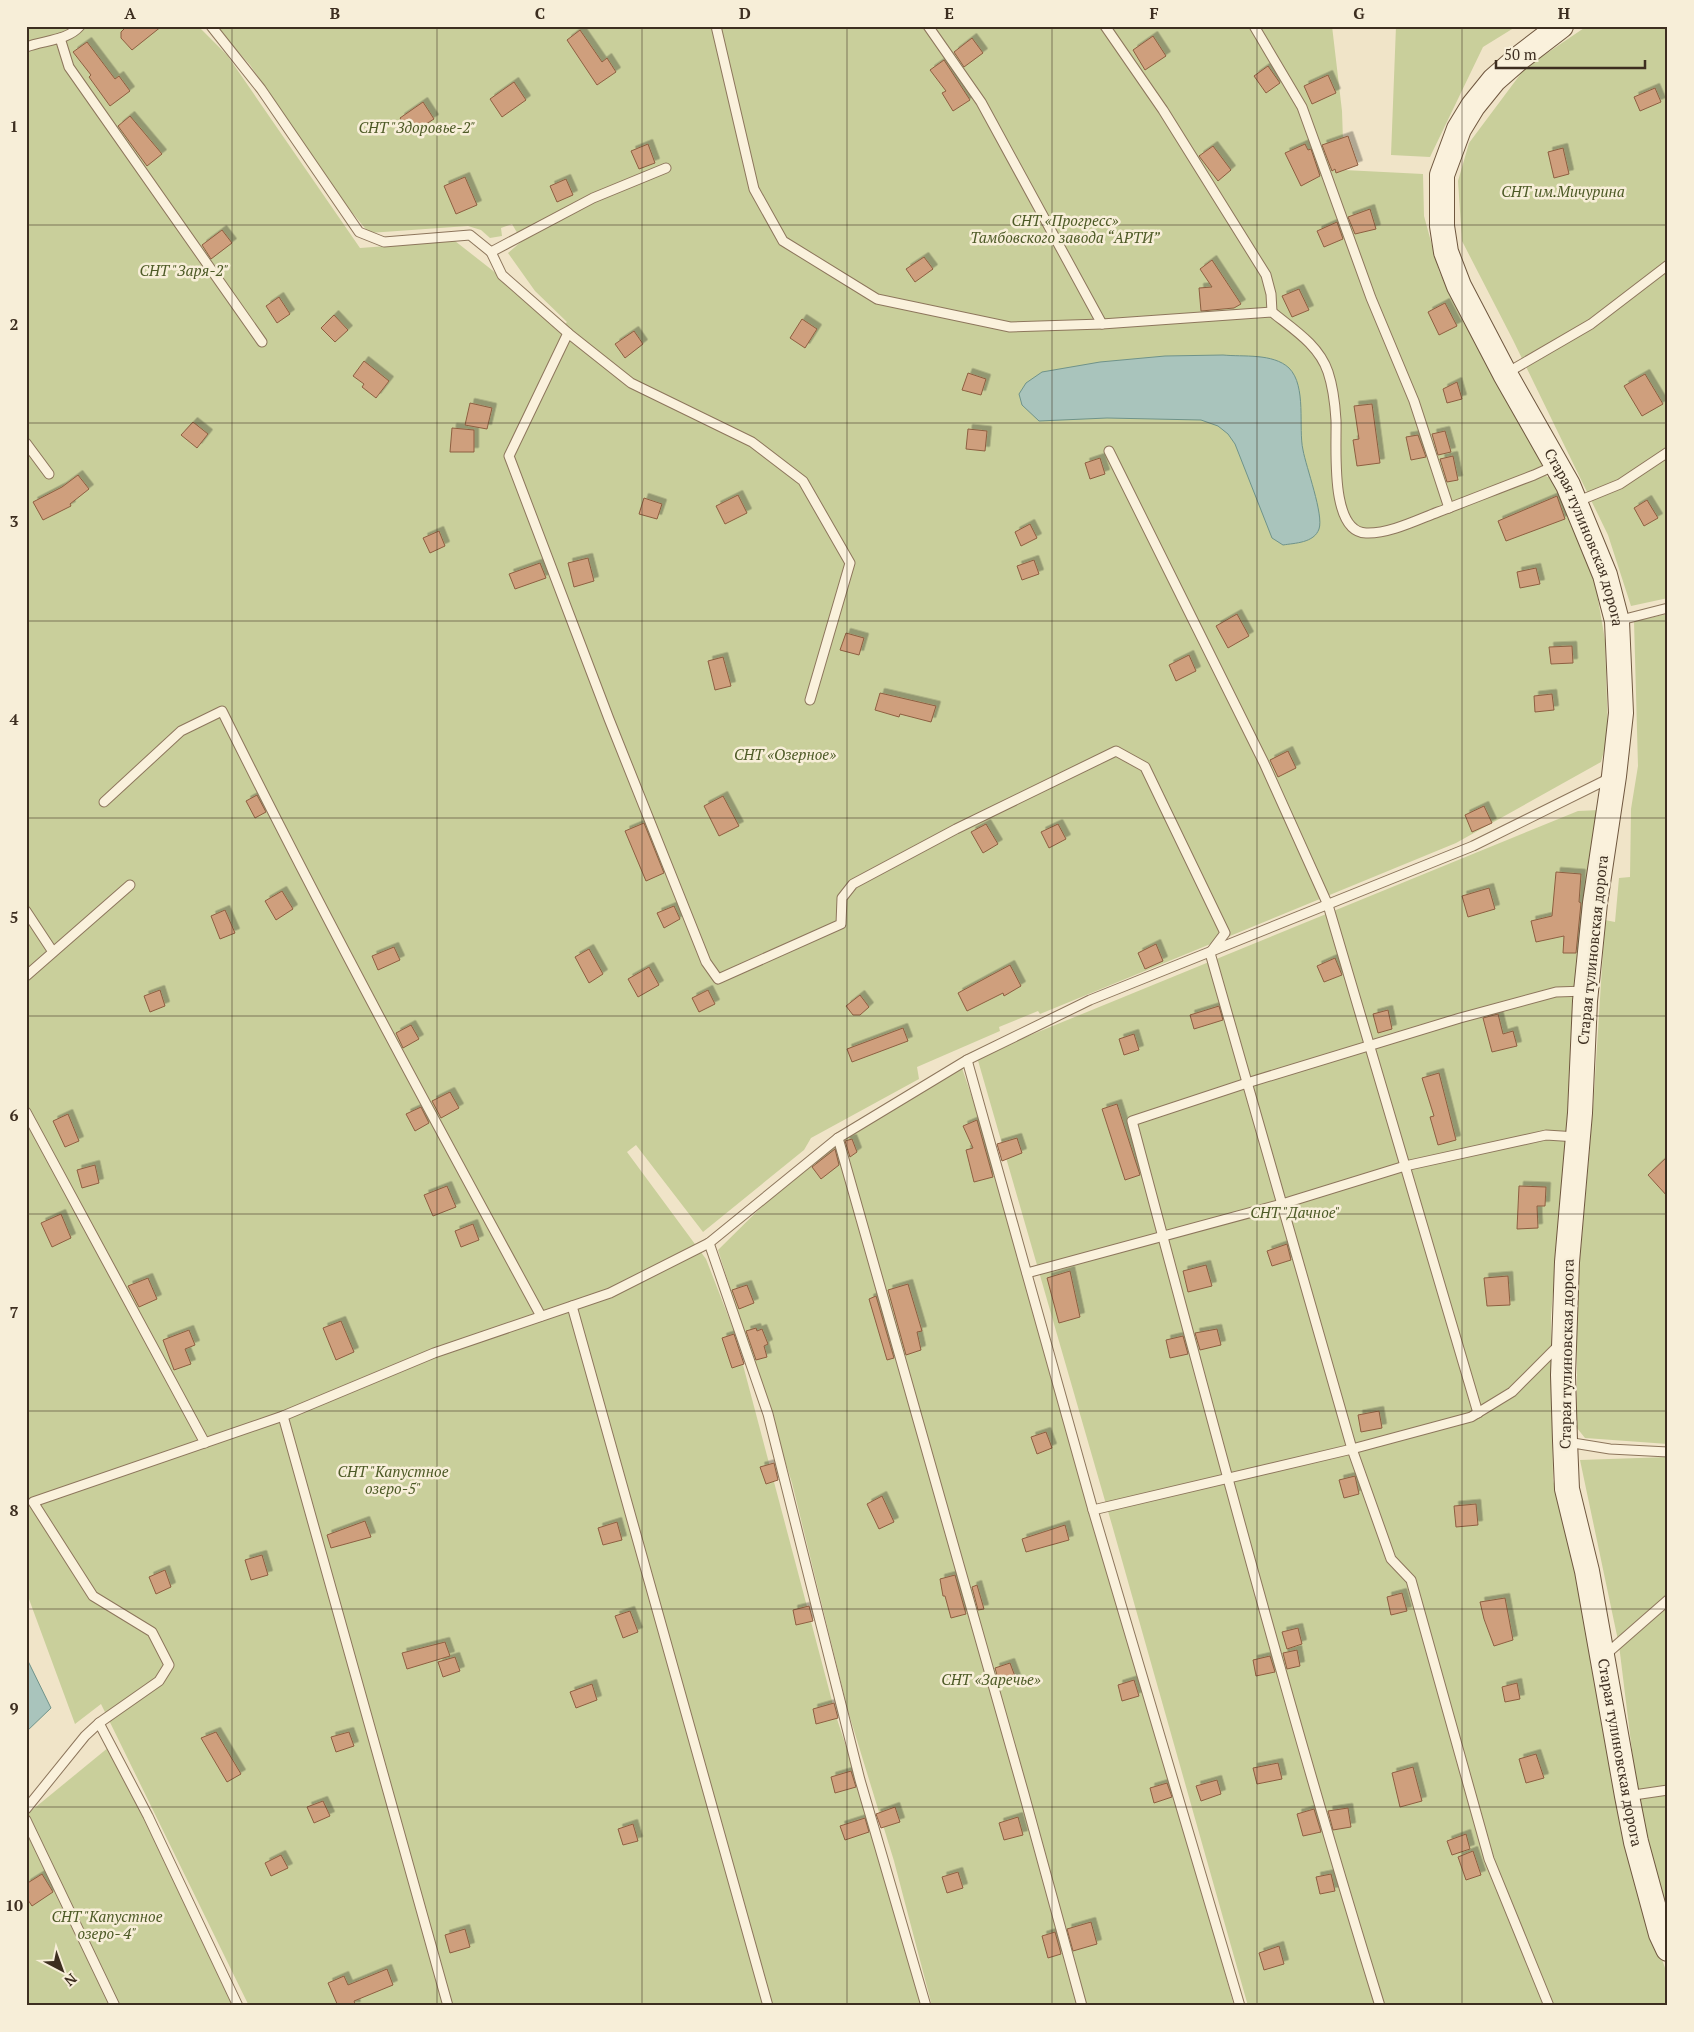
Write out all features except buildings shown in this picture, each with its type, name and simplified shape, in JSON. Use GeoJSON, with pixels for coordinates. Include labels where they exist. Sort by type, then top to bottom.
{"type":"FeatureCollection","features":[{"type":"Feature","properties":{"kind":"street","name":"Старая тулиновская дорога"},"geometry":{"type":"LineString","coordinates":[[1561,26],[1494,80],[1473,106],[1459,129],[1442,175],[1442,226],[1446,252],[1459,286],[1505,374],[1568,485],[1605,575],[1617,621],[1621,713],[1614,776],[1595,903],[1586,990],[1578,1137],[1567,1262],[1564,1339],[1564,1441],[1567,1489],[1587,1571],[1601,1659],[1636,1842],[1661,1934],[1668,1949]]}},
{"type":"Feature","properties":{"kind":"lane"},"geometry":{"type":"LineString","coordinates":[[26,48],[39,42],[60,38],[77,30],[80,26]]}},
{"type":"Feature","properties":{"kind":"lane"},"geometry":{"type":"LineString","coordinates":[[212,26],[261,89],[358,232],[384,242],[470,235],[491,252],[502,275],[568,332],[631,382],[752,442],[803,481],[850,563],[810,700]]}},
{"type":"Feature","properties":{"kind":"lane"},"geometry":{"type":"LineString","coordinates":[[716,26],[754,189],[782,241],[877,299],[1010,326],[1102,324],[1272,312],[1311,343],[1328,370],[1334,401],[1336,467],[1341,507],[1349,524],[1365,533],[1397,528],[1556,465]]}},
{"type":"Feature","properties":{"kind":"lane"},"geometry":{"type":"LineString","coordinates":[[928,26],[981,102],[1102,324]]}},
{"type":"Feature","properties":{"kind":"lane"},"geometry":{"type":"LineString","coordinates":[[1105,26],[1163,110],[1266,275],[1272,312]]}},
{"type":"Feature","properties":{"kind":"lane"},"geometry":{"type":"LineString","coordinates":[[1254,26],[1302,106],[1371,298],[1414,401],[1449,508]]}},
{"type":"Feature","properties":{"kind":"lane"},"geometry":{"type":"LineString","coordinates":[[60,38],[69,67],[262,342]]}},
{"type":"Feature","properties":{"kind":"lane"},"geometry":{"type":"LineString","coordinates":[[491,252],[593,198],[666,168]]}},
{"type":"Feature","properties":{"kind":"lane"},"geometry":{"type":"LineString","coordinates":[[1505,374],[1591,324],[1668,265]]}},
{"type":"Feature","properties":{"kind":"lane"},"geometry":{"type":"LineString","coordinates":[[568,332],[509,456],[608,719],[706,962],[718,979],[841,924],[842,898],[853,884],[956,829],[1116,751],[1145,767],[1225,933],[1210,953]]}},
{"type":"Feature","properties":{"kind":"lane"},"geometry":{"type":"LineString","coordinates":[[26,443],[50,474]]}},
{"type":"Feature","properties":{"kind":"lane"},"geometry":{"type":"LineString","coordinates":[[1109,451],[1264,763],[1328,905],[1478,1413]]}},
{"type":"Feature","properties":{"kind":"lane"},"geometry":{"type":"LineString","coordinates":[[1575,502],[1620,484],[1668,452]]}},
{"type":"Feature","properties":{"kind":"lane"},"geometry":{"type":"LineString","coordinates":[[1617,621],[1668,608]]}},
{"type":"Feature","properties":{"kind":"lane"},"geometry":{"type":"LineString","coordinates":[[104,802],[181,731],[222,711],[382,1024],[541,1316]]}},
{"type":"Feature","properties":{"kind":"lane"},"geometry":{"type":"LineString","coordinates":[[26,1809],[85,1736],[99,1723],[159,1682],[169,1665],[152,1632],[93,1596],[33,1502],[283,1416],[434,1353],[610,1293],[709,1243],[838,1138],[967,1060],[1090,1000],[1473,846],[1614,776]]}},
{"type":"Feature","properties":{"kind":"lane"},"geometry":{"type":"LineString","coordinates":[[26,976],[130,885]]}},
{"type":"Feature","properties":{"kind":"lane"},"geometry":{"type":"LineString","coordinates":[[26,911],[53,952]]}},
{"type":"Feature","properties":{"kind":"lane"},"geometry":{"type":"LineString","coordinates":[[1210,953],[1352,1449],[1391,1560],[1411,1580],[1490,1859],[1549,2006]]}},
{"type":"Feature","properties":{"kind":"lane"},"geometry":{"type":"LineString","coordinates":[[1380,2006],[1354,1922],[1228,1478],[1132,1121],[1247,1083],[1556,992],[1586,990]]}},
{"type":"Feature","properties":{"kind":"lane"},"geometry":{"type":"LineString","coordinates":[[967,1060],[1093,1510],[1240,2006]]}},
{"type":"Feature","properties":{"kind":"lane"},"geometry":{"type":"LineString","coordinates":[[26,1112],[205,1443]]}},
{"type":"Feature","properties":{"kind":"lane"},"geometry":{"type":"LineString","coordinates":[[1027,1273],[1282,1204],[1405,1166],[1546,1135],[1578,1137]]}},
{"type":"Feature","properties":{"kind":"lane"},"geometry":{"type":"LineString","coordinates":[[838,1138],[1024,1794],[1082,2006]]}},
{"type":"Feature","properties":{"kind":"lane"},"geometry":{"type":"LineString","coordinates":[[709,1243],[768,1414],[860,1780],[926,2006]]}},
{"type":"Feature","properties":{"kind":"lane"},"geometry":{"type":"LineString","coordinates":[[572,1306],[768,2006]]}},
{"type":"Feature","properties":{"kind":"lane"},"geometry":{"type":"LineString","coordinates":[[1093,1510],[1352,1449],[1471,1417],[1512,1392],[1564,1339]]}},
{"type":"Feature","properties":{"kind":"lane"},"geometry":{"type":"LineString","coordinates":[[283,1416],[448,2006]]}},
{"type":"Feature","properties":{"kind":"lane"},"geometry":{"type":"LineString","coordinates":[[1564,1441],[1610,1449],[1668,1452]]}},
{"type":"Feature","properties":{"kind":"lane"},"geometry":{"type":"LineString","coordinates":[[1601,1659],[1668,1600]]}},
{"type":"Feature","properties":{"kind":"lane"},"geometry":{"type":"LineString","coordinates":[[99,1723],[148,1816],[238,2006]]}},
{"type":"Feature","properties":{"kind":"lane"},"geometry":{"type":"LineString","coordinates":[[1627,1796],[1668,1790]]}},
{"type":"Feature","properties":{"kind":"lane"},"geometry":{"type":"LineString","coordinates":[[26,1820],[114,2006]]}},
{"type":"Feature","properties":{"kind":"green space"},"geometry":{"type":"Polygon","coordinates":[[[26,26],[198,26],[227,55],[360,248],[455,241],[492,270],[560,329],[567,322],[535,291],[508,253],[522,241],[512,224],[501,228],[502,236],[490,238],[481,230],[468,226],[369,233],[350,210],[250,65],[215,26],[1332,26],[1342,111],[1344,170],[1423,174],[1424,216],[1439,271],[1461,318],[1527,431],[1547,477],[1553,475],[1595,582],[1605,640],[1608,736],[1601,762],[1456,843],[1040,1014],[1038,1011],[999,1027],[1000,1031],[917,1067],[919,1079],[811,1138],[804,1150],[703,1232],[636,1145],[627,1152],[706,1259],[734,1331],[836,1716],[874,1831],[923,2006],[249,2006],[101,1704],[75,1724],[26,1591],[26,26]]]}},
{"type":"Feature","properties":{"kind":"green space"},"geometry":{"type":"Polygon","coordinates":[[[1396,26],[1517,26],[1483,47],[1430,157],[1391,155],[1396,26]]]}},
{"type":"Feature","properties":{"kind":"green space","name":"СНТ им.Мичурина"},"geometry":{"type":"Polygon","coordinates":[[[1587,26],[1668,26],[1668,598],[1631,606],[1608,535],[1513,340],[1462,241],[1458,181],[1469,143],[1525,68],[1587,26]]]}},
{"type":"Feature","properties":{"kind":"green space"},"geometry":{"type":"Polygon","coordinates":[[[1668,614],[1668,1444],[1585,1438],[1577,1428],[1577,1294],[1593,1109],[1605,920],[1615,922],[1619,878],[1630,877],[1631,809],[1638,766],[1634,621],[1668,614]]]}},
{"type":"Feature","properties":{"kind":"green space","name":"СНТ \"Дачное\""},"geometry":{"type":"Polygon","coordinates":[[[1600,810],[1575,982],[1566,1136],[1551,1316],[1553,1480],[1580,1584],[1577,1585],[1641,1896],[1668,1977],[1668,2006],[1248,2006],[977,1057],[1578,811],[1600,810]]]}},
{"type":"Feature","properties":{"kind":"green space","name":"СНТ «Заречье»"},"geometry":{"type":"Polygon","coordinates":[[[956,1067],[962,1068],[1004,1191],[1166,1759],[1234,2006],[932,2006],[894,1861],[848,1711],[792,1483],[718,1250],[795,1174],[832,1146],[956,1067]]]}},
{"type":"Feature","properties":{"kind":"green space"},"geometry":{"type":"Polygon","coordinates":[[[1668,1457],[1668,1909],[1658,1883],[1638,1800],[1619,1645],[1580,1460],[1668,1457]]]}},
{"type":"Feature","properties":{"kind":"green space","name":"СНТ \"Капустное озеро- 4\""},"geometry":{"type":"Polygon","coordinates":[[[109,1747],[235,2006],[26,2006],[26,1815],[109,1747]]]}},
{"type":"Feature","properties":{"kind":"water"},"geometry":{"type":"Polygon","coordinates":[[[1223,355],[1275,360],[1289,368],[1295,376],[1300,396],[1303,450],[1317,502],[1320,522],[1317,534],[1309,540],[1283,545],[1272,538],[1235,444],[1228,434],[1218,426],[1201,420],[1107,418],[1039,421],[1022,405],[1019,394],[1026,383],[1042,372],[1100,362],[1165,356],[1223,355]]]}},
{"type":"Feature","properties":{"kind":"water"},"geometry":{"type":"Polygon","coordinates":[[[26,1657],[51,1708],[26,1732],[26,1657]]]}},
{"type":"Feature","properties":{"kind":"park label","name":"СНТ \"Здоровье-2\""},"geometry":{"type":"Point","coordinates":[417,128]}},
{"type":"Feature","properties":{"kind":"park label","name":"СНТ «Прогресс» Тамбовского завода “АРТИ”"},"geometry":{"type":"Point","coordinates":[1065,230]}},
{"type":"Feature","properties":{"kind":"park label","name":"СНТ \"Заря-2\""},"geometry":{"type":"Point","coordinates":[184,271]}},
{"type":"Feature","properties":{"kind":"park label","name":"СНТ «Озерное»"},"geometry":{"type":"Point","coordinates":[785,755]}},
{"type":"Feature","properties":{"kind":"park label","name":"СНТ \"Капустное озеро-5\""},"geometry":{"type":"Point","coordinates":[393,1480]}}]}
